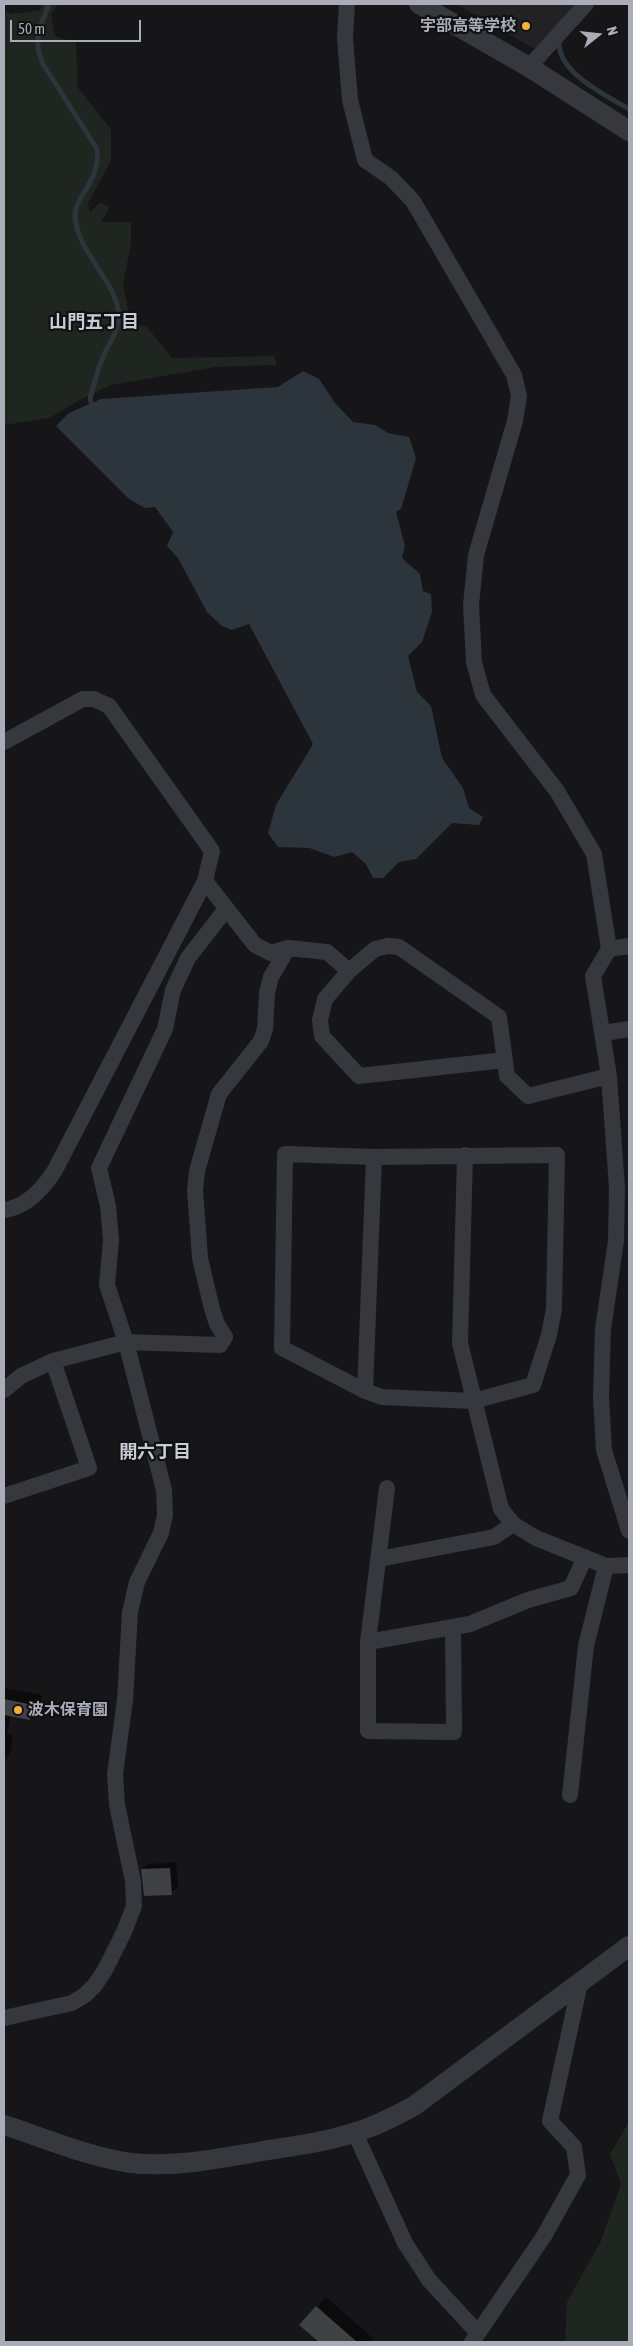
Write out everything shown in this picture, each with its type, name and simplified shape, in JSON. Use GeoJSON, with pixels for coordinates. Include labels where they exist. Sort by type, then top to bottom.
{"type":"FeatureCollection","features":[{"type":"Feature","properties":{"kind":"street"},"geometry":{"type":"LineString","coordinates":[[347,4],[345,38],[350,100],[364,160],[391,178],[413,201],[514,375],[520,396],[515,421],[500,467],[476,555],[471,605],[474,662],[483,695],[557,791],[594,854],[609,949],[593,976],[604,1033],[618,1188],[616,1242],[603,1329],[601,1398],[604,1450],[629,1531]]}},
{"type":"Feature","properties":{"kind":"street"},"geometry":{"type":"LineString","coordinates":[[419,4],[529,67],[629,131]]}},
{"type":"Feature","properties":{"kind":"street"},"geometry":{"type":"LineString","coordinates":[[529,67],[586,4]]}},
{"type":"Feature","properties":{"kind":"street"},"geometry":{"type":"LineString","coordinates":[[4,742],[83,699],[94,699],[109,706],[212,851],[205,881],[55,1170],[43,1189],[28,1200],[4,1210]]}},
{"type":"Feature","properties":{"kind":"street"},"geometry":{"type":"LineString","coordinates":[[205,881],[255,945],[271,953],[288,948],[327,952],[350,971]]}},
{"type":"Feature","properties":{"kind":"street"},"geometry":{"type":"LineString","coordinates":[[4,2018],[72,2003],[85,1995],[95,1985],[105,1970],[124,1932],[134,1906],[133,1881],[117,1805],[115,1774],[125,1700],[130,1612],[137,1582],[161,1533],[165,1515],[164,1490],[126,1342],[107,1285],[111,1240],[108,1206],[98,1168],[164,1029],[173,990],[188,958],[226,909]]}},
{"type":"Feature","properties":{"kind":"street"},"geometry":{"type":"LineString","coordinates":[[505,1060],[359,1076],[322,1036],[320,1020],[325,999],[350,971],[375,949],[388,946],[400,947],[499,1016],[505,1060],[507,1076],[528,1096],[609,1076]]}},
{"type":"Feature","properties":{"kind":"street"},"geometry":{"type":"LineString","coordinates":[[609,949],[629,946]]}},
{"type":"Feature","properties":{"kind":"street"},"geometry":{"type":"LineString","coordinates":[[4,1390],[21,1376],[53,1362],[126,1342],[220,1346],[225,1337],[217,1324],[212,1309],[200,1258],[195,1190],[197,1171],[219,1094],[261,1041],[265,1029],[267,993],[271,977],[288,948]]}},
{"type":"Feature","properties":{"kind":"street"},"geometry":{"type":"LineString","coordinates":[[604,1033],[629,1029]]}},
{"type":"Feature","properties":{"kind":"street"},"geometry":{"type":"LineString","coordinates":[[285,1154],[374,1157],[465,1155],[557,1155],[554,1309],[549,1335],[533,1385],[473,1401],[382,1397],[365,1391],[282,1348],[285,1154]]}},
{"type":"Feature","properties":{"kind":"street"},"geometry":{"type":"LineString","coordinates":[[465,1155],[460,1343],[501,1509],[513,1524],[536,1538],[606,1566],[629,1565]]}},
{"type":"Feature","properties":{"kind":"street"},"geometry":{"type":"LineString","coordinates":[[365,1391],[374,1157]]}},
{"type":"Feature","properties":{"kind":"street"},"geometry":{"type":"LineString","coordinates":[[4,1493],[89,1468],[53,1362]]}},
{"type":"Feature","properties":{"kind":"street"},"geometry":{"type":"LineString","coordinates":[[387,1488],[368,1642],[368,1731],[454,1732],[453,1628]]}},
{"type":"Feature","properties":{"kind":"street"},"geometry":{"type":"LineString","coordinates":[[379,1559],[494,1537],[513,1524]]}},
{"type":"Feature","properties":{"kind":"street"},"geometry":{"type":"LineString","coordinates":[[368,1642],[453,1628],[488,1618],[500,1610],[528,1600],[571,1588],[585,1557]]}},
{"type":"Feature","properties":{"kind":"street"},"geometry":{"type":"LineString","coordinates":[[570,1796],[586,1646],[606,1566]]}},
{"type":"Feature","properties":{"kind":"street"},"geometry":{"type":"LineString","coordinates":[[4,2124],[122,2161],[162,2164],[249,2154],[355,2133],[382,2123],[414,2106],[629,1946]]}},
{"type":"Feature","properties":{"kind":"street"},"geometry":{"type":"LineString","coordinates":[[355,2133],[405,2243],[429,2280],[475,2338],[544,2236],[578,2175],[574,2147],[550,2121],[580,1983]]}},
{"type":"Feature","properties":{"kind":"shaded area"},"geometry":{"type":"Polygon","coordinates":[[[42,4],[58,4],[51,14],[55,36],[76,43],[78,88],[111,129],[111,161],[88,203],[90,212],[100,203],[110,207],[101,222],[131,222],[131,243],[123,285],[131,324],[147,327],[172,358],[274,356],[277,365],[215,367],[111,385],[49,418],[4,425],[4,10],[12,14],[40,10],[42,4]]]}},
{"type":"Feature","properties":{"kind":"shaded area","name":"宇部高等学校"},"geometry":{"type":"Polygon","coordinates":[[[456,4],[579,4],[535,49],[456,4]]]}},
{"type":"Feature","properties":{"kind":"shaded area"},"geometry":{"type":"Polygon","coordinates":[[[303,371],[319,379],[335,403],[353,422],[375,425],[388,433],[409,437],[416,458],[401,509],[396,512],[405,546],[402,558],[420,574],[423,591],[431,594],[432,612],[422,642],[408,656],[417,692],[431,706],[442,758],[463,788],[469,808],[483,817],[479,825],[452,823],[416,859],[399,862],[383,878],[373,878],[366,864],[352,852],[335,857],[309,848],[278,847],[268,833],[276,805],[313,744],[249,624],[232,630],[222,626],[207,612],[178,558],[167,546],[173,532],[155,507],[145,508],[129,499],[56,426],[69,413],[101,399],[278,387],[303,371]]]}},
{"type":"Feature","properties":{"kind":"shaded area"},"geometry":{"type":"Polygon","coordinates":[[[629,2122],[629,2342],[565,2342],[567,2302],[601,2241],[621,2184],[610,2154],[629,2122]]]}},
{"type":"Feature","properties":{"kind":"building","name":"波木保育園"},"geometry":{"type":"Polygon","coordinates":[[[4,1699],[33,1705],[30,1720],[4,1715],[4,1699]]]}},
{"type":"Feature","properties":{"kind":"building"},"geometry":{"type":"Polygon","coordinates":[[[170,1868],[172,1895],[144,1896],[141,1869],[170,1868]]]}},
{"type":"Feature","properties":{"kind":"building"},"geometry":{"type":"Polygon","coordinates":[[[316,2306],[357,2342],[319,2342],[299,2325],[316,2306]]]}},
{"type":"Feature","properties":{"kind":"waterway"},"geometry":{"type":"LineString","coordinates":[[49,4],[38,33],[40,55],[43,64],[97,149],[97,160],[92,179],[76,209],[75,216],[78,230],[91,258],[115,297],[118,310],[117,327],[100,364],[91,395],[90,400],[94,408]]}},
{"type":"Feature","properties":{"kind":"waterway"},"geometry":{"type":"LineString","coordinates":[[559,42],[566,64],[575,73],[585,82],[629,109]]}},
{"type":"Feature","properties":{"kind":"place","name":"宇部高等学校"},"geometry":{"type":"Point","coordinates":[526,26]}},
{"type":"Feature","properties":{"kind":"place","name":"波木保育園"},"geometry":{"type":"Point","coordinates":[18,1710]}},
{"type":"Feature","properties":{"kind":"district","name":"山門五丁目"},"geometry":{"type":"Point","coordinates":[94,322]}},
{"type":"Feature","properties":{"kind":"district","name":"開六丁目"},"geometry":{"type":"Point","coordinates":[155,1452]}}]}
